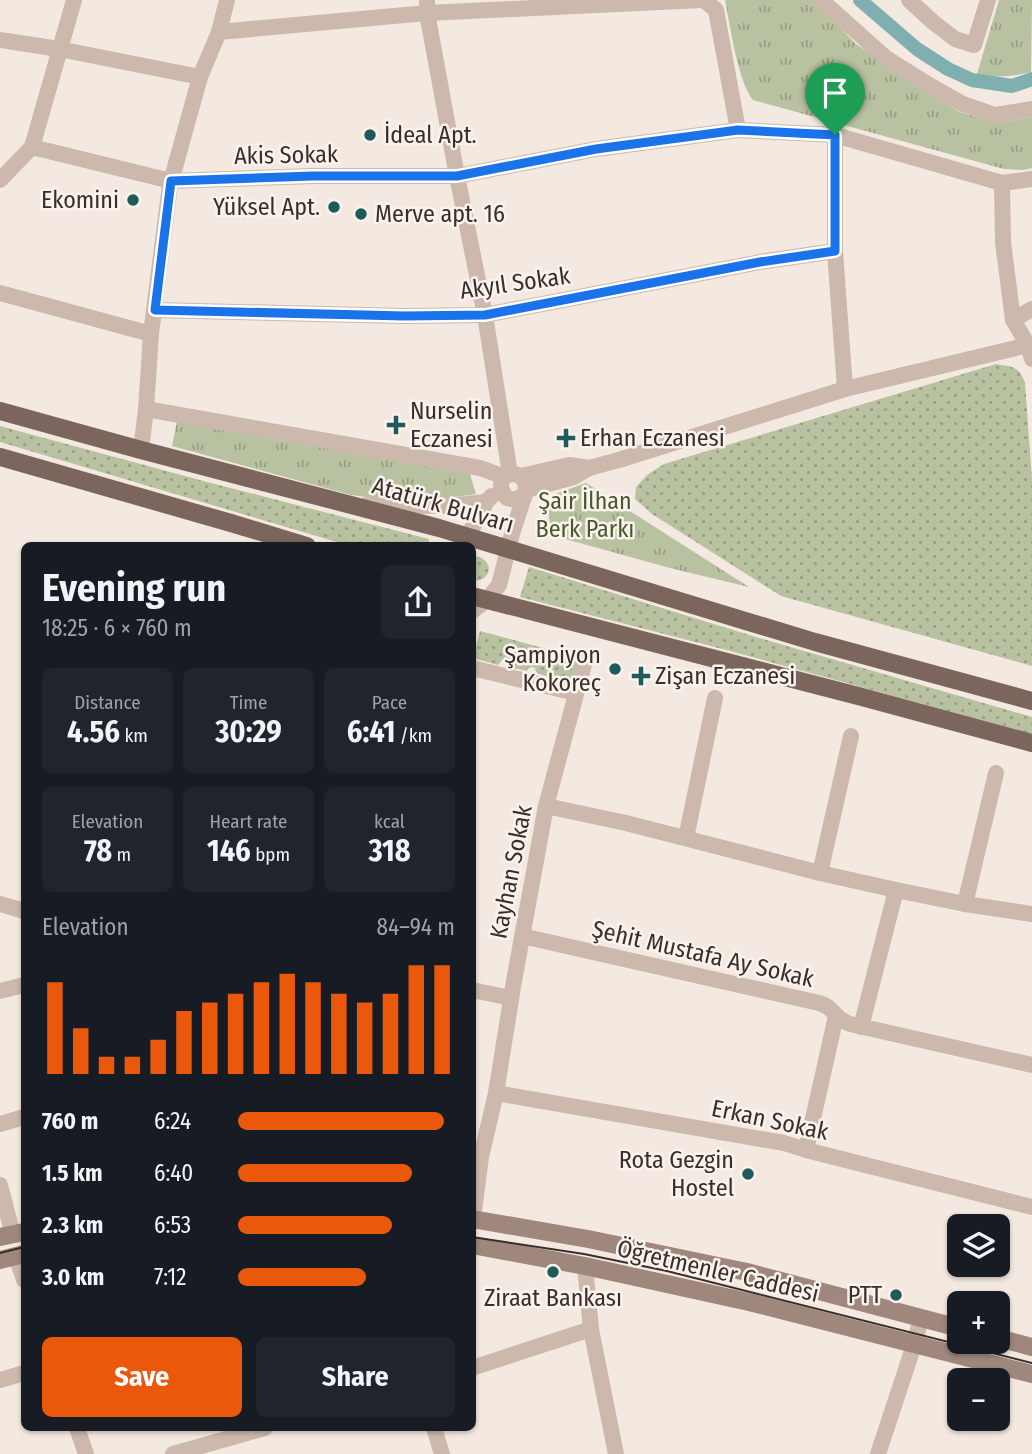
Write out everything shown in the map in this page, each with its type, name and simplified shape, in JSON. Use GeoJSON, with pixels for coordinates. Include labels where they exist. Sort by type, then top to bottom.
{"type":"FeatureCollection","features":[{"type":"Feature","properties":{"kind":"main road","name":"Atatürk Bulvarı"},"geometry":{"type":"LineString","coordinates":[[0,411],[352,505],[464,541]]}},
{"type":"Feature","properties":{"kind":"main road"},"geometry":{"type":"LineString","coordinates":[[0,457],[294,542]]}},
{"type":"Feature","properties":{"kind":"main road","name":"Atatürk Bulvarı"},"geometry":{"type":"LineString","coordinates":[[476,543],[508,548],[815,642],[1032,701]]}},
{"type":"Feature","properties":{"kind":"main road"},"geometry":{"type":"LineString","coordinates":[[477,602],[862,697],[1032,744]]}},
{"type":"Feature","properties":{"kind":"main road","name":"Öğretmenler Caddesi"},"geometry":{"type":"LineString","coordinates":[[476,1220],[588,1239],[747,1272],[947,1325]]}},
{"type":"Feature","properties":{"kind":"main road","name":"Öğretmenler Caddesi"},"geometry":{"type":"LineString","coordinates":[[476,1246],[749,1302],[1032,1374]]}},
{"type":"Feature","properties":{"kind":"main road"},"geometry":{"type":"LineString","coordinates":[[1010,1341],[1032,1347]]}},
{"type":"Feature","properties":{"kind":"street"},"geometry":{"type":"LineString","coordinates":[[0,180],[32,147],[74,0]]}},
{"type":"Feature","properties":{"kind":"street"},"geometry":{"type":"LineString","coordinates":[[141,450],[151,334],[171,181],[200,77],[219,32],[227,0]]}},
{"type":"Feature","properties":{"kind":"street"},"geometry":{"type":"LineString","coordinates":[[219,32],[427,7],[703,0],[716,10],[738,130]]}},
{"type":"Feature","properties":{"kind":"street"},"geometry":{"type":"LineString","coordinates":[[821,0],[886,58],[963,104],[995,115],[1032,109]]}},
{"type":"Feature","properties":{"kind":"street"},"geometry":{"type":"LineString","coordinates":[[909,0],[955,39],[974,45],[988,0]]}},
{"type":"Feature","properties":{"kind":"street"},"geometry":{"type":"LineString","coordinates":[[427,7],[514,483],[508,548],[499,585],[477,602]]}},
{"type":"Feature","properties":{"kind":"street"},"geometry":{"type":"LineString","coordinates":[[0,40],[200,77]]}},
{"type":"Feature","properties":{"kind":"street","name":"Akis Sokak"},"geometry":{"type":"LineString","coordinates":[[32,147],[171,181],[313,176],[457,176],[596,149],[738,130],[835,135],[1002,183]]}},
{"type":"Feature","properties":{"kind":"street"},"geometry":{"type":"LineString","coordinates":[[835,135],[835,251],[845,389]]}},
{"type":"Feature","properties":{"kind":"street"},"geometry":{"type":"LineString","coordinates":[[352,505],[447,506],[486,502],[514,483],[569,465],[589,468],[845,389],[1031,350],[1013,320],[1003,242],[1002,183],[1032,179]]}},
{"type":"Feature","properties":{"kind":"street","name":"Akyıl Sokak"},"geometry":{"type":"LineString","coordinates":[[155,310],[405,316],[485,315],[760,262],[835,251]]}},
{"type":"Feature","properties":{"kind":"street"},"geometry":{"type":"LineString","coordinates":[[0,293],[151,334]]}},
{"type":"Feature","properties":{"kind":"street"},"geometry":{"type":"LineString","coordinates":[[1013,320],[1032,309]]}},
{"type":"Feature","properties":{"kind":"street"},"geometry":{"type":"LineString","coordinates":[[146,410],[480,468],[514,483]]}},
{"type":"Feature","properties":{"kind":"street"},"geometry":{"type":"LineString","coordinates":[[464,541],[486,502]]}},
{"type":"Feature","properties":{"kind":"street","name":"Kayhan Sokak"},"geometry":{"type":"LineString","coordinates":[[477,1157],[496,1093],[546,806],[585,661]]}},
{"type":"Feature","properties":{"kind":"street"},"geometry":{"type":"LineString","coordinates":[[476,669],[576,693]]}},
{"type":"Feature","properties":{"kind":"street"},"geometry":{"type":"LineString","coordinates":[[686,838],[715,698]]}},
{"type":"Feature","properties":{"kind":"street"},"geometry":{"type":"LineString","coordinates":[[820,873],[851,736]]}},
{"type":"Feature","properties":{"kind":"street"},"geometry":{"type":"LineString","coordinates":[[965,904],[996,773]]}},
{"type":"Feature","properties":{"kind":"street"},"geometry":{"type":"LineString","coordinates":[[546,806],[896,890],[1032,914]]}},
{"type":"Feature","properties":{"kind":"street"},"geometry":{"type":"LineString","coordinates":[[861,1027],[896,890]]}},
{"type":"Feature","properties":{"kind":"street"},"geometry":{"type":"LineString","coordinates":[[0,904],[21,910]]}},
{"type":"Feature","properties":{"kind":"street","name":"Şehit Mustafa Ay Sokak"},"geometry":{"type":"LineString","coordinates":[[522,936],[819,1003],[831,1007],[841,1021],[861,1027],[1032,1065]]}},
{"type":"Feature","properties":{"kind":"street"},"geometry":{"type":"LineString","coordinates":[[0,991],[21,986]]}},
{"type":"Feature","properties":{"kind":"street"},"geometry":{"type":"LineString","coordinates":[[476,991],[511,998]]}},
{"type":"Feature","properties":{"kind":"street"},"geometry":{"type":"LineString","coordinates":[[806,1150],[836,1016]]}},
{"type":"Feature","properties":{"kind":"street","name":"Erkan Sokak"},"geometry":{"type":"LineString","coordinates":[[496,1093],[784,1143],[1032,1207]]}},
{"type":"Feature","properties":{"kind":"street"},"geometry":{"type":"LineString","coordinates":[[0,1124],[21,1118]]}},
{"type":"Feature","properties":{"kind":"street"},"geometry":{"type":"LineString","coordinates":[[0,1185],[12,1235]]}},
{"type":"Feature","properties":{"kind":"street"},"geometry":{"type":"LineString","coordinates":[[13,1257],[21,1274]]}},
{"type":"Feature","properties":{"kind":"street"},"geometry":{"type":"LineString","coordinates":[[584,1266],[591,1329],[616,1454]]}},
{"type":"Feature","properties":{"kind":"street"},"geometry":{"type":"LineString","coordinates":[[877,1454],[921,1318]]}},
{"type":"Feature","properties":{"kind":"street"},"geometry":{"type":"LineString","coordinates":[[476,1367],[591,1329]]}},
{"type":"Feature","properties":{"kind":"street"},"geometry":{"type":"LineString","coordinates":[[0,1380],[21,1374]]}},
{"type":"Feature","properties":{"kind":"street"},"geometry":{"type":"LineString","coordinates":[[78,1431],[86,1454]]}},
{"type":"Feature","properties":{"kind":"street"},"geometry":{"type":"LineString","coordinates":[[173,1454],[254,1431]]}},
{"type":"Feature","properties":{"kind":"street"},"geometry":{"type":"LineString","coordinates":[[435,1431],[442,1454]]}},
{"type":"Feature","properties":{"kind":"green space"},"geometry":{"type":"Polygon","coordinates":[[[725,0],[813,0],[856,44],[960,112],[996,123],[1032,117],[1032,168],[1004,169],[753,100],[739,67],[725,0]]]}},
{"type":"Feature","properties":{"kind":"green space"},"geometry":{"type":"Polygon","coordinates":[[[999,0],[1032,0],[1031,72],[1004,76],[977,74],[999,0]]]}},
{"type":"Feature","properties":{"kind":"green space"},"geometry":{"type":"Polygon","coordinates":[[[996,364],[1015,368],[1025,383],[1032,479],[1032,666],[781,596],[652,514],[635,499],[636,487],[647,475],[664,464],[996,364]]]}},
{"type":"Feature","properties":{"kind":"green space"},"geometry":{"type":"Polygon","coordinates":[[[177,421],[470,474],[476,494],[427,501],[351,495],[172,446],[177,421]]]}},
{"type":"Feature","properties":{"kind":"green space"},"geometry":{"type":"Polygon","coordinates":[[[0,426],[429,539],[429,542],[337,542],[0,442],[0,426]]]}},
{"type":"Feature","properties":{"kind":"green space","name":"Şair İlhan Berk Parkı"},"geometry":{"type":"Polygon","coordinates":[[[586,483],[749,587],[558,537],[551,526],[549,516],[555,494],[586,483]]]}},
{"type":"Feature","properties":{"kind":"green space"},"geometry":{"type":"Polygon","coordinates":[[[476,556],[485,560],[489,569],[480,580],[476,581],[476,556]]]}},
{"type":"Feature","properties":{"kind":"green space"},"geometry":{"type":"Polygon","coordinates":[[[529,567],[756,637],[1032,717],[1032,734],[734,652],[520,597],[529,567]]]}},
{"type":"Feature","properties":{"kind":"green space"},"geometry":{"type":"Polygon","coordinates":[[[480,631],[580,658],[573,684],[536,673],[533,667],[527,671],[509,667],[506,659],[498,665],[476,659],[480,631]]]}},
{"type":"Feature","properties":{"kind":"waterway"},"geometry":{"type":"LineString","coordinates":[[860,0],[917,49],[948,69],[972,80],[1012,86],[1032,79]]}},
{"type":"Feature","properties":{"kind":"tram line"},"geometry":{"type":"LineString","coordinates":[[476,1238],[584,1254],[667,1271],[1032,1363]]}},
{"type":"Feature","properties":{"kind":"tram line"},"geometry":{"type":"LineString","coordinates":[[0,1253],[21,1248]]}},
{"type":"Feature","properties":{"kind":"place","name":"İdeal Apt."},"geometry":{"type":"Point","coordinates":[370,135]}},
{"type":"Feature","properties":{"kind":"place","name":"Ekomini"},"geometry":{"type":"Point","coordinates":[133,200]}},
{"type":"Feature","properties":{"kind":"place","name":"Yüksel Apt."},"geometry":{"type":"Point","coordinates":[334,207]}},
{"type":"Feature","properties":{"kind":"place","name":"Merve apt. 16"},"geometry":{"type":"Point","coordinates":[361,214]}},
{"type":"Feature","properties":{"kind":"place","name":"Nurselin Eczanesi"},"geometry":{"type":"Point","coordinates":[396,425]}},
{"type":"Feature","properties":{"kind":"place","name":"Erhan Eczanesi"},"geometry":{"type":"Point","coordinates":[566,438]}},
{"type":"Feature","properties":{"kind":"place","name":"Şampiyon Kokoreç"},"geometry":{"type":"Point","coordinates":[615,669]}},
{"type":"Feature","properties":{"kind":"place","name":"Zişan Eczanesi"},"geometry":{"type":"Point","coordinates":[641,676]}},
{"type":"Feature","properties":{"kind":"place","name":"Rota Gezgin Hostel"},"geometry":{"type":"Point","coordinates":[748,1174]}},
{"type":"Feature","properties":{"kind":"place","name":"Ziraat Bankası"},"geometry":{"type":"Point","coordinates":[553,1272]}},
{"type":"Feature","properties":{"kind":"place","name":"PTT"},"geometry":{"type":"Point","coordinates":[896,1295]}},
{"type":"Feature","properties":{"kind":"route"},"geometry":{"type":"LineString","coordinates":[[738,130],[835,135],[835,251],[760,262],[485,315],[405,316],[155,310],[171,181],[313,176],[457,176],[596,149],[738,130]]}}]}
